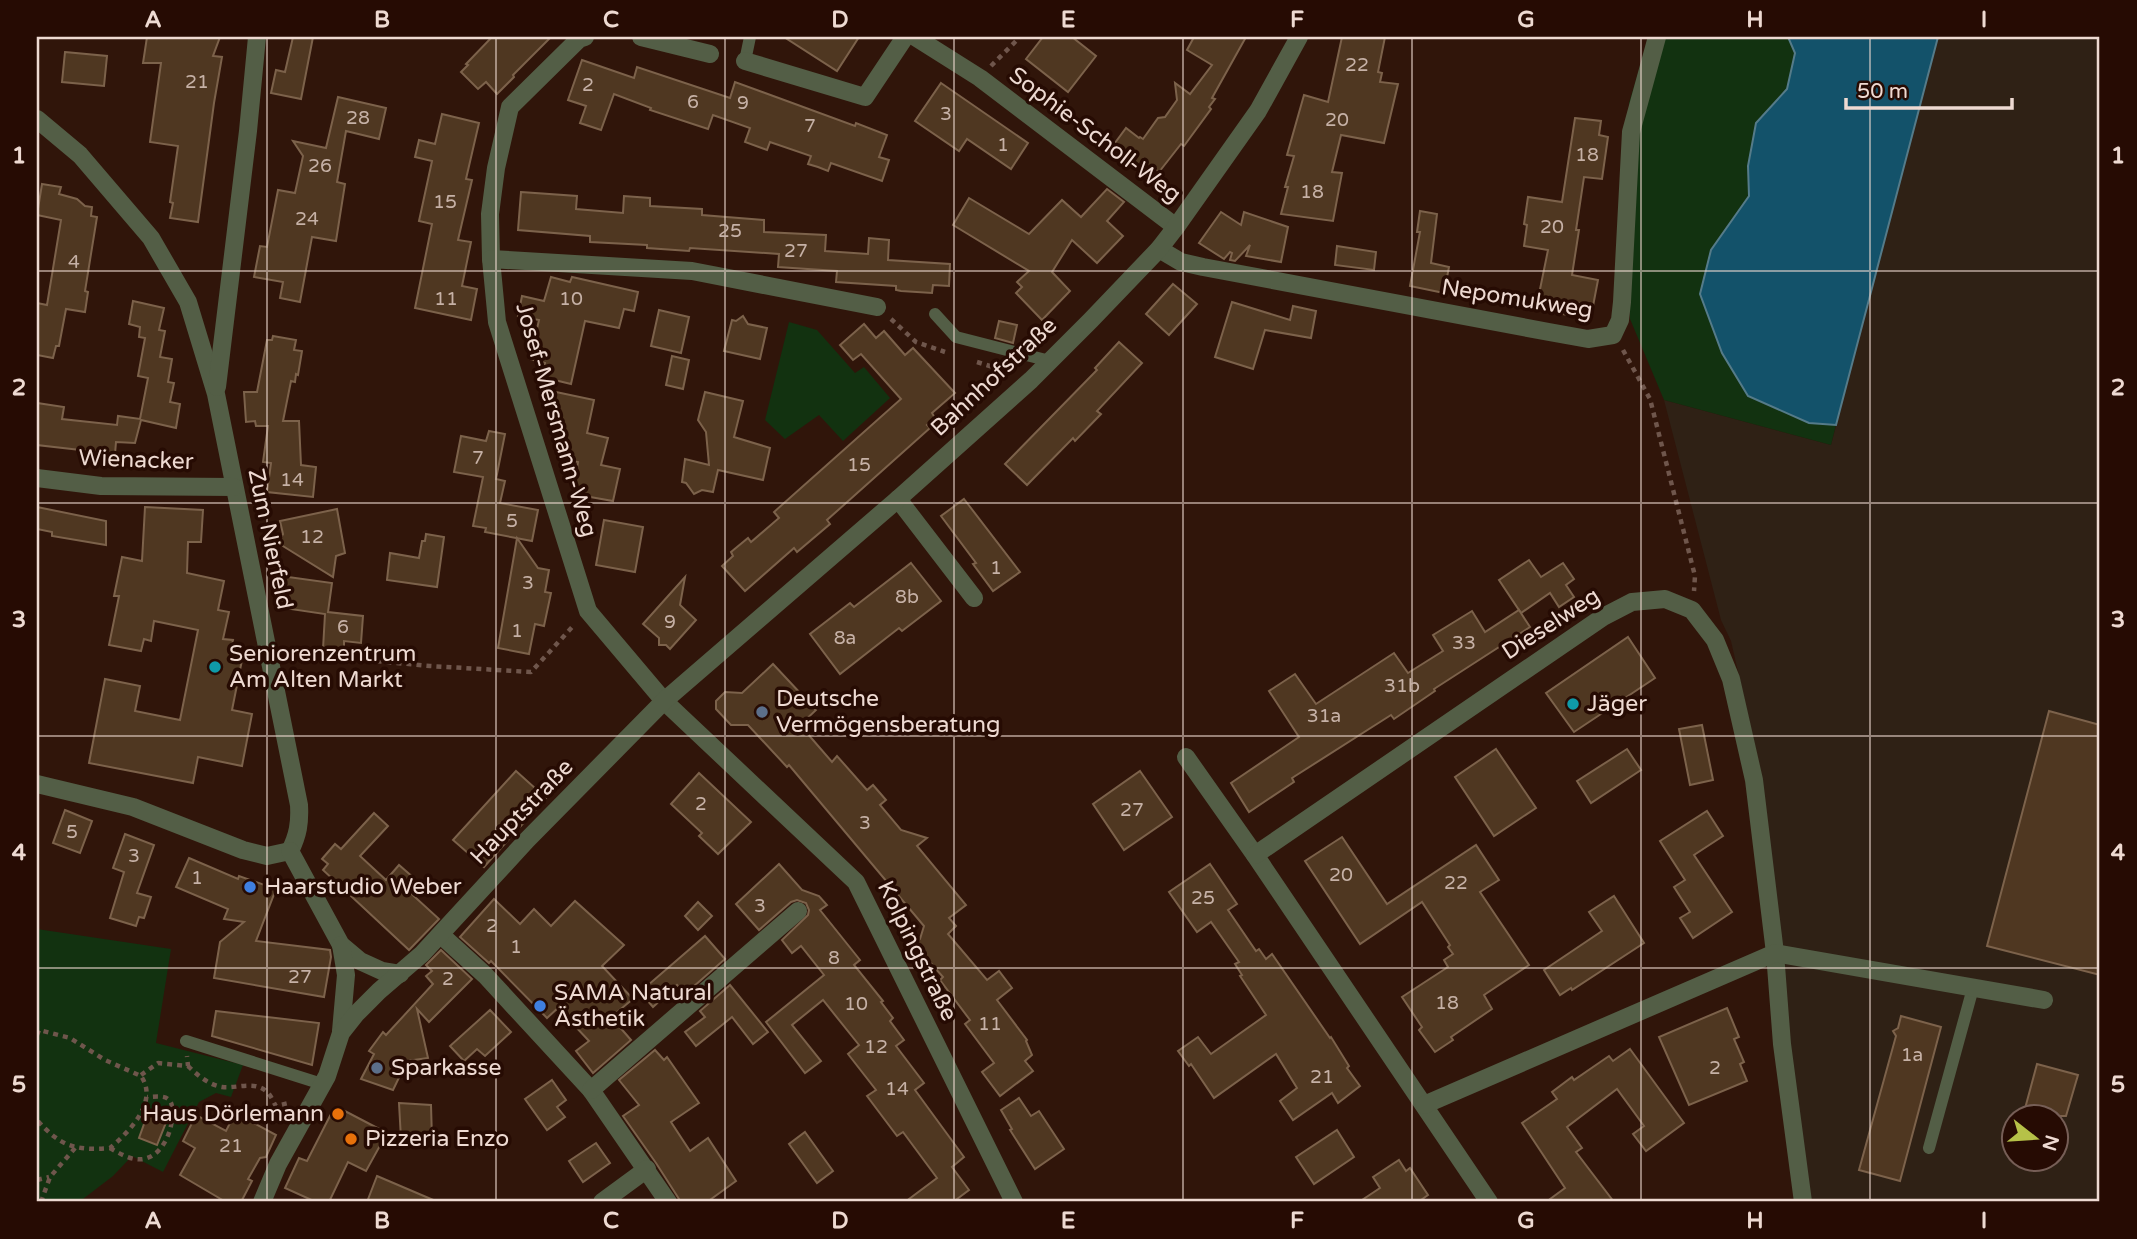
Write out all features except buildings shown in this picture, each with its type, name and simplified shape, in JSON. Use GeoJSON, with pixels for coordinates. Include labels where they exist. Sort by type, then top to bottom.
{"type":"FeatureCollection","features":[{"type":"Feature","properties":{"kind":"street","name":"Zum Nierfeld"},"geometry":{"type":"LineString","coordinates":[[216,394],[257,37]]}},
{"type":"Feature","properties":{"kind":"street","name":"Josef-Mersmann-Weg"},"geometry":{"type":"LineString","coordinates":[[585,37],[579,39],[510,107],[496,168],[490,214],[496,322],[588,611],[664,701]]}},
{"type":"Feature","properties":{"kind":"street"},"geometry":{"type":"LineString","coordinates":[[641,37],[710,54]]}},
{"type":"Feature","properties":{"kind":"street"},"geometry":{"type":"LineString","coordinates":[[745,61],[865,97],[905,37]]}},
{"type":"Feature","properties":{"kind":"street","name":"Sophie-Scholl-Weg"},"geometry":{"type":"LineString","coordinates":[[915,37],[980,78],[1176,227]]}},
{"type":"Feature","properties":{"kind":"street","name":"Bahnhofstraße"},"geometry":{"type":"LineString","coordinates":[[664,701],[898,499],[1050,361],[1159,249],[1258,111],[1299,37]]}},
{"type":"Feature","properties":{"kind":"street","name":"Nepomukweg"},"geometry":{"type":"LineString","coordinates":[[1159,249],[1181,262],[1203,267],[1588,339],[1613,335],[1620,320],[1622,302],[1631,132],[1657,37]]}},
{"type":"Feature","properties":{"kind":"street","name":"Zum Nierfeld"},"geometry":{"type":"LineString","coordinates":[[37,119],[80,155],[151,238],[188,302],[216,394],[299,805],[297,837],[290,851]]}},
{"type":"Feature","properties":{"kind":"street"},"geometry":{"type":"LineString","coordinates":[[491,260],[692,271],[877,307]]}},
{"type":"Feature","properties":{"kind":"street","name":"Wienacker"},"geometry":{"type":"LineString","coordinates":[[37,478],[101,486],[234,487]]}},
{"type":"Feature","properties":{"kind":"street"},"geometry":{"type":"LineString","coordinates":[[898,499],[974,598]]}},
{"type":"Feature","properties":{"kind":"street","name":"Dieselweg"},"geometry":{"type":"LineString","coordinates":[[1255,855],[1603,617],[1632,602],[1665,598],[1692,610]]}},
{"type":"Feature","properties":{"kind":"street"},"geometry":{"type":"LineString","coordinates":[[1692,610],[1715,640],[1731,679],[1754,780],[1775,953],[1782,1044],[1803,1202]]}},
{"type":"Feature","properties":{"kind":"street","name":"Hauptstraße"},"geometry":{"type":"LineString","coordinates":[[262,1202],[341,1033],[356,1014],[441,934],[527,840],[664,701]]}},
{"type":"Feature","properties":{"kind":"street","name":"Kolpingstraße"},"geometry":{"type":"LineString","coordinates":[[664,701],[856,883],[1014,1202]]}},
{"type":"Feature","properties":{"kind":"street"},"geometry":{"type":"LineString","coordinates":[[1186,757],[1489,1202]]}},
{"type":"Feature","properties":{"kind":"street"},"geometry":{"type":"LineString","coordinates":[[37,784],[134,807],[243,850],[267,856],[290,851],[341,945],[346,975],[341,1033]]}},
{"type":"Feature","properties":{"kind":"street"},"geometry":{"type":"LineString","coordinates":[[591,1090],[799,911]]}},
{"type":"Feature","properties":{"kind":"street"},"geometry":{"type":"LineString","coordinates":[[441,934],[485,975],[591,1090],[668,1202]]}},
{"type":"Feature","properties":{"kind":"street"},"geometry":{"type":"LineString","coordinates":[[341,945],[360,961],[382,971],[400,974]]}},
{"type":"Feature","properties":{"kind":"street"},"geometry":{"type":"LineString","coordinates":[[1424,1105],[1775,953],[2044,1000]]}},
{"type":"Feature","properties":{"kind":"street"},"geometry":{"type":"LineString","coordinates":[[602,1202],[647,1169]]}},
{"type":"Feature","properties":{"kind":"lane"},"geometry":{"type":"LineString","coordinates":[[745,61],[750,37]]}},
{"type":"Feature","properties":{"kind":"lane"},"geometry":{"type":"LineString","coordinates":[[935,314],[956,337],[1050,361]]}},
{"type":"Feature","properties":{"kind":"lane"},"geometry":{"type":"LineString","coordinates":[[1930,1149],[1973,988]]}},
{"type":"Feature","properties":{"kind":"lane"},"geometry":{"type":"LineString","coordinates":[[186,1041],[317,1082]]}},
{"type":"Feature","properties":{"kind":"path"},"geometry":{"type":"LineString","coordinates":[[980,78],[1020,37]]}},
{"type":"Feature","properties":{"kind":"path"},"geometry":{"type":"LineString","coordinates":[[1613,335],[1650,399],[1695,576],[1692,610]]}},
{"type":"Feature","properties":{"kind":"path"},"geometry":{"type":"LineString","coordinates":[[269,654],[292,653],[531,672],[588,611]]}},
{"type":"Feature","properties":{"kind":"path"},"geometry":{"type":"LineString","coordinates":[[38,1031],[70,1038],[105,1060],[141,1076],[145,1081],[145,1104],[134,1124],[110,1149]]}},
{"type":"Feature","properties":{"kind":"path"},"geometry":{"type":"LineString","coordinates":[[186,1041],[188,1066]]}},
{"type":"Feature","properties":{"kind":"path"},"geometry":{"type":"LineString","coordinates":[[141,1076],[158,1063],[188,1066],[197,1075],[223,1087],[243,1085],[267,1091],[276,1106],[291,1102],[299,1104],[317,1082]]}},
{"type":"Feature","properties":{"kind":"path"},"geometry":{"type":"LineString","coordinates":[[37,1120],[51,1136],[75,1148],[110,1149],[135,1159],[145,1158],[159,1151],[173,1127],[170,1100],[164,1097],[146,1097]]}},
{"type":"Feature","properties":{"kind":"path"},"geometry":{"type":"LineString","coordinates":[[41,1202],[50,1177],[75,1148]]}},
{"type":"Feature","properties":{"kind":"path"},"geometry":{"type":"LineString","coordinates":[[37,1180],[50,1177]]}},
{"type":"Feature","properties":{"kind":"shaded area"},"geometry":{"type":"Polygon","coordinates":[[[1938,37],[2100,37],[2100,1202],[1806,1202],[1761,772],[1731,641],[1721,620],[1664,400],[1831,445],[1938,37]]]}},
{"type":"Feature","properties":{"kind":"green space"},"geometry":{"type":"Polygon","coordinates":[[[1649,37],[1788,37],[1795,53],[1787,89],[1756,123],[1748,166],[1749,196],[1711,250],[1809,423],[1836,425],[1831,445],[1664,400],[1630,319],[1629,103],[1649,37]]]}},
{"type":"Feature","properties":{"kind":"green space"},"geometry":{"type":"Polygon","coordinates":[[[789,322],[817,330],[855,373],[864,367],[890,398],[843,441],[819,415],[785,439],[765,420],[789,322]]]}},
{"type":"Feature","properties":{"kind":"green space"},"geometry":{"type":"Polygon","coordinates":[[[37,929],[171,949],[156,1043],[243,1065],[231,1097],[216,1093],[199,1102],[163,1172],[132,1156],[113,1176],[79,1202],[37,1202],[37,929]]]}},
{"type":"Feature","properties":{"kind":"water"},"geometry":{"type":"Polygon","coordinates":[[[1788,37],[1938,37],[1836,425],[1809,423],[1748,396],[1722,353],[1700,294],[1711,250],[1749,196],[1748,166],[1756,123],[1787,89],[1795,53],[1788,37]]]}},
{"type":"Feature","properties":{"kind":"place","name":"Seniorenzentrum Am Alten Markt"},"geometry":{"type":"Point","coordinates":[215,667]}},
{"type":"Feature","properties":{"kind":"place","name":"Jäger"},"geometry":{"type":"Point","coordinates":[1573,704]}},
{"type":"Feature","properties":{"kind":"place","name":"Deutsche Vermögensberatung"},"geometry":{"type":"Point","coordinates":[762,712]}},
{"type":"Feature","properties":{"kind":"place","name":"Haarstudio Weber"},"geometry":{"type":"Point","coordinates":[250,887]}},
{"type":"Feature","properties":{"kind":"place","name":"SAMA Natural Ästhetik"},"geometry":{"type":"Point","coordinates":[540,1006]}},
{"type":"Feature","properties":{"kind":"place","name":"Sparkasse"},"geometry":{"type":"Point","coordinates":[377,1068]}},
{"type":"Feature","properties":{"kind":"place","name":"Haus Dörlemann"},"geometry":{"type":"Point","coordinates":[338,1114]}},
{"type":"Feature","properties":{"kind":"place","name":"Pizzeria Enzo"},"geometry":{"type":"Point","coordinates":[351,1139]}}]}
